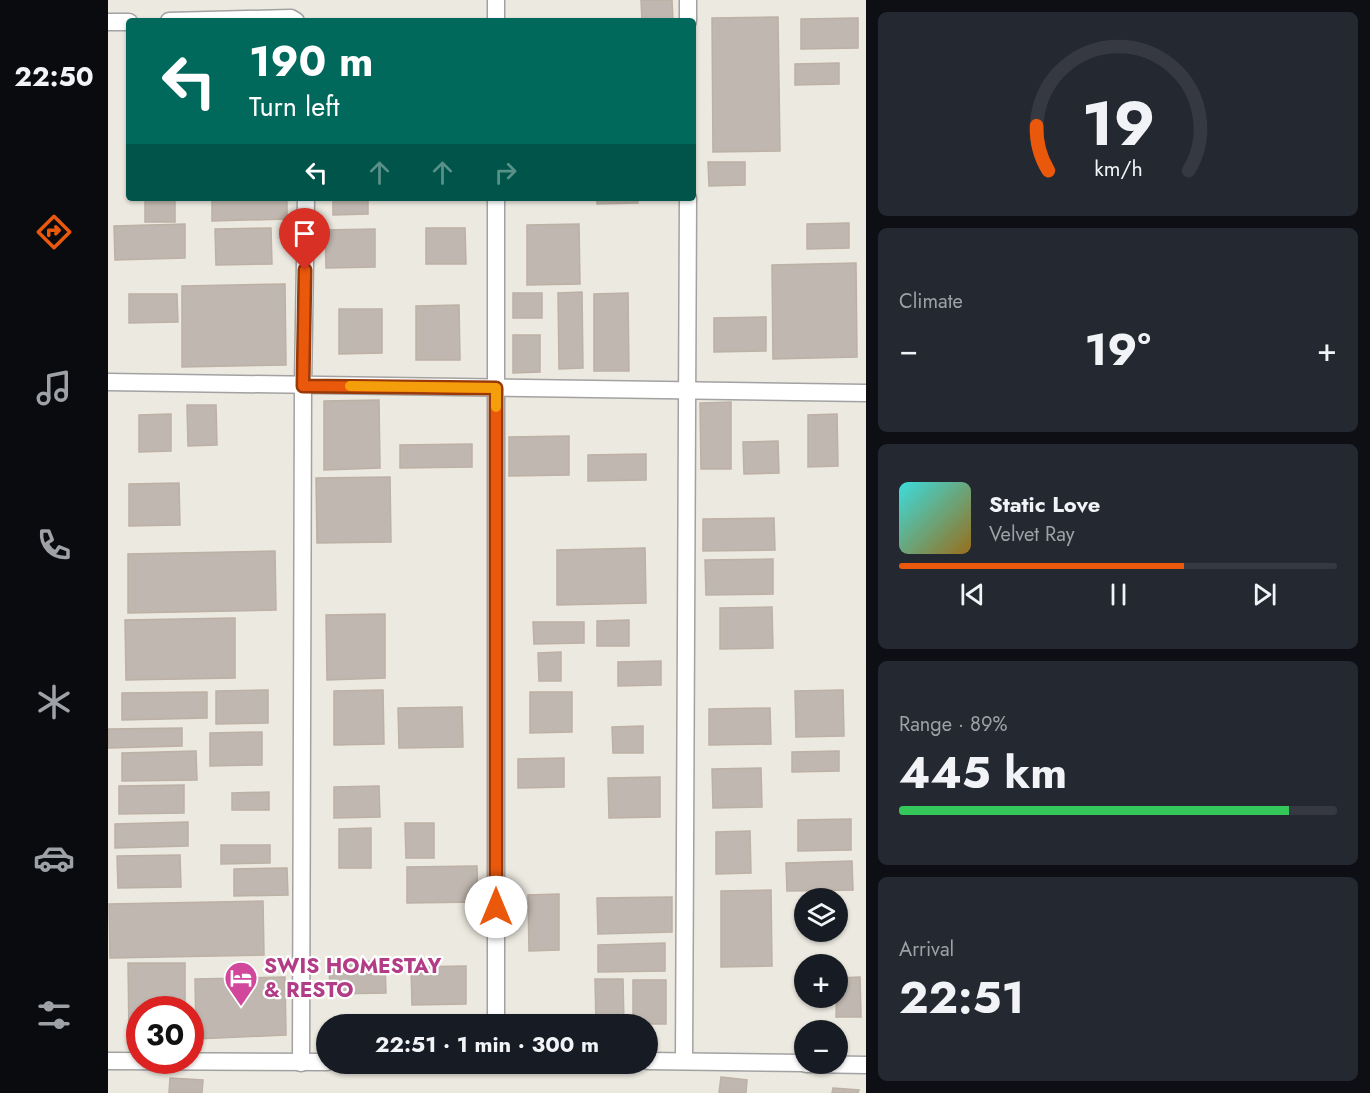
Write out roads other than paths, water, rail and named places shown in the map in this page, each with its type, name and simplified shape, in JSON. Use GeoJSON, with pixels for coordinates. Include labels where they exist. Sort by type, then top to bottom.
{"type":"FeatureCollection","features":[{"type":"Feature","properties":{"kind":"street"},"geometry":{"type":"LineString","coordinates":[[496,0],[496,18]]}},
{"type":"Feature","properties":{"kind":"street"},"geometry":{"type":"LineString","coordinates":[[688,0],[688,18]]}},
{"type":"Feature","properties":{"kind":"street"},"geometry":{"type":"LineString","coordinates":[[108,22],[126,22]]}},
{"type":"Feature","properties":{"kind":"street"},"geometry":{"type":"LineString","coordinates":[[301,1063],[303,386],[306,201]]}},
{"type":"Feature","properties":{"kind":"street"},"geometry":{"type":"LineString","coordinates":[[496,201],[496,1014]]}},
{"type":"Feature","properties":{"kind":"street"},"geometry":{"type":"LineString","coordinates":[[684,1061],[688,201]]}},
{"type":"Feature","properties":{"kind":"street"},"geometry":{"type":"LineString","coordinates":[[108,382],[866,393]]}},
{"type":"Feature","properties":{"kind":"street"},"geometry":{"type":"LineString","coordinates":[[108,1061],[316,1062]]}},
{"type":"Feature","properties":{"kind":"street"},"geometry":{"type":"LineString","coordinates":[[658,1061],[794,1064]]}},
{"type":"Feature","properties":{"kind":"street"},"geometry":{"type":"LineString","coordinates":[[848,1065],[866,1065]]}},
{"type":"Feature","properties":{"kind":"place","name":"SWIS HOMESTAY & RESTO"},"geometry":{"type":"Point","coordinates":[241,1007]}}]}
